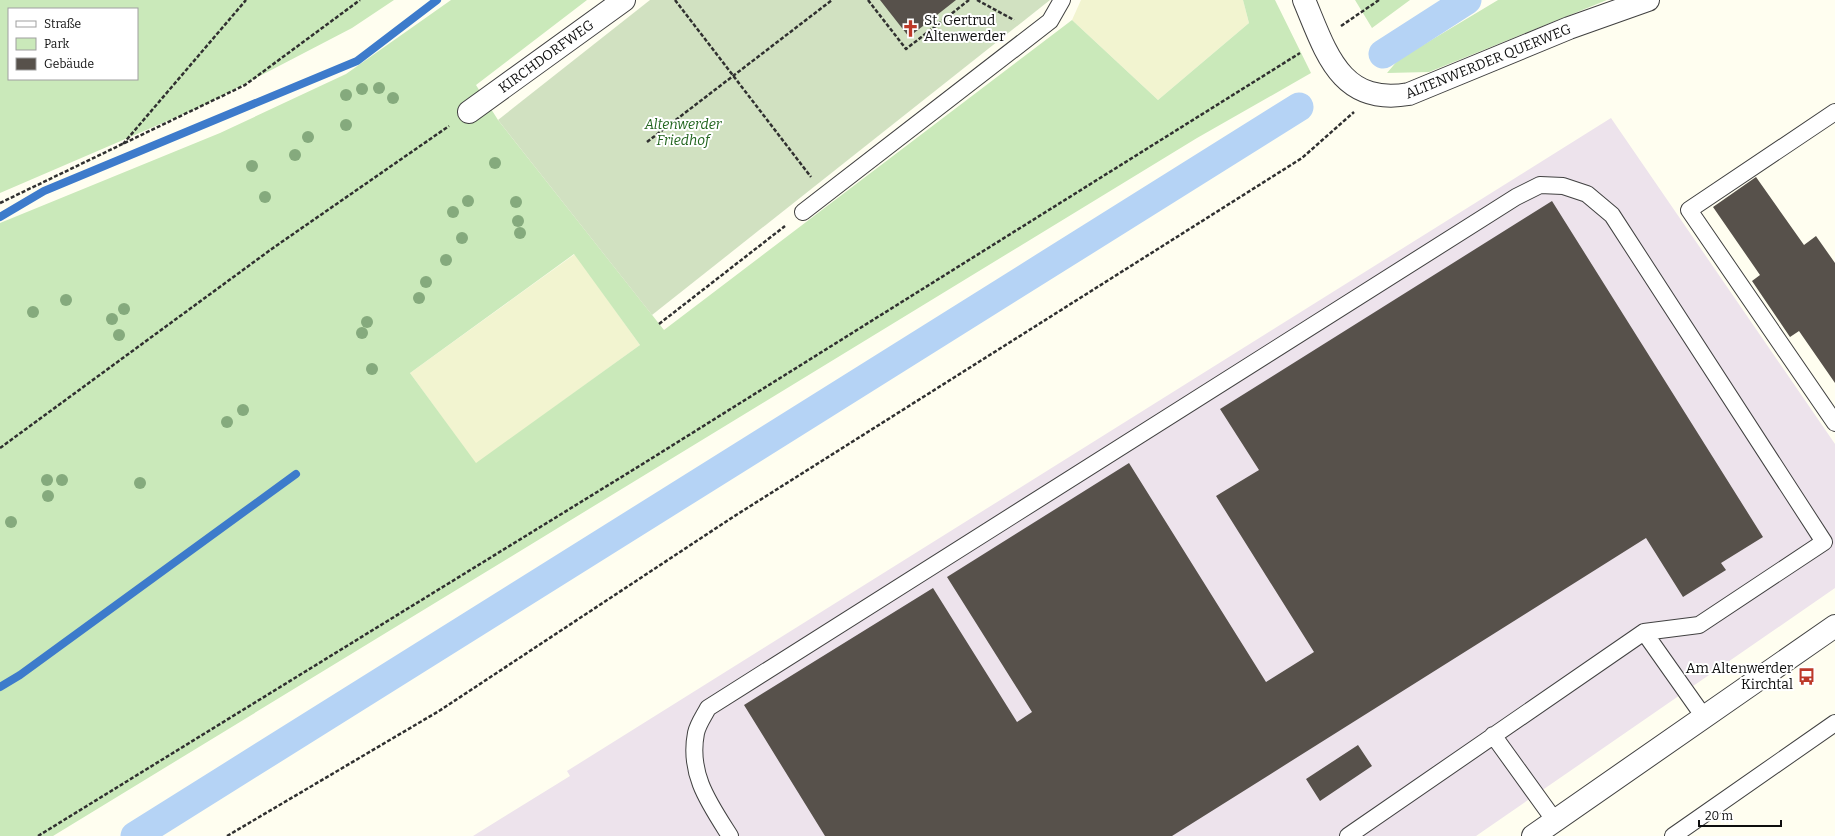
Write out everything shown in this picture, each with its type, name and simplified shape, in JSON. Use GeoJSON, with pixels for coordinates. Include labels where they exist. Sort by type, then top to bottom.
{"type":"FeatureCollection","features":[{"type":"Feature","properties":{"kind":"street","name":"KIRCHDORFWEG"},"geometry":{"type":"LineString","coordinates":[[469,112],[624,0]]}},
{"type":"Feature","properties":{"kind":"street","name":"ALTENWERDER QUERWEG"},"geometry":{"type":"LineString","coordinates":[[1304,0],[1340,74],[1356,87],[1366,92],[1387,96],[1409,94],[1569,28],[1648,0]]}},
{"type":"Feature","properties":{"kind":"street"},"geometry":{"type":"LineString","coordinates":[[1545,830],[1835,626]]}},
{"type":"Feature","properties":{"kind":"lane"},"geometry":{"type":"LineString","coordinates":[[803,212],[1050,21],[1062,0]]}},
{"type":"Feature","properties":{"kind":"lane"},"geometry":{"type":"LineString","coordinates":[[1835,112],[1689,210],[1835,423]]}},
{"type":"Feature","properties":{"kind":"lane"},"geometry":{"type":"LineString","coordinates":[[730,836],[705,796],[693,759],[696,732],[708,708],[1516,197],[1540,185],[1563,186],[1587,194],[1612,215],[1824,542],[1699,625],[1644,632],[1348,836]]}},
{"type":"Feature","properties":{"kind":"lane"},"geometry":{"type":"LineString","coordinates":[[1644,632],[1704,717]]}},
{"type":"Feature","properties":{"kind":"lane"},"geometry":{"type":"LineString","coordinates":[[1673,836],[1835,723]]}},
{"type":"Feature","properties":{"kind":"lane"},"geometry":{"type":"LineString","coordinates":[[1493,735],[1545,830]]}},
{"type":"Feature","properties":{"kind":"path"},"geometry":{"type":"LineString","coordinates":[[122,145],[246,0]]}},
{"type":"Feature","properties":{"kind":"path"},"geometry":{"type":"LineString","coordinates":[[0,203],[245,85],[360,0]]}},
{"type":"Feature","properties":{"kind":"path"},"geometry":{"type":"LineString","coordinates":[[675,0],[825,195]]}},
{"type":"Feature","properties":{"kind":"path"},"geometry":{"type":"LineString","coordinates":[[647,142],[832,0]]}},
{"type":"Feature","properties":{"kind":"path"},"geometry":{"type":"LineString","coordinates":[[868,0],[906,49],[969,0]]}},
{"type":"Feature","properties":{"kind":"path"},"geometry":{"type":"LineString","coordinates":[[977,0],[1020,24]]}},
{"type":"Feature","properties":{"kind":"path"},"geometry":{"type":"LineString","coordinates":[[38,836],[628,473],[1322,39],[1378,0]]}},
{"type":"Feature","properties":{"kind":"path"},"geometry":{"type":"LineString","coordinates":[[933,18],[938,24]]}},
{"type":"Feature","properties":{"kind":"path"},"geometry":{"type":"LineString","coordinates":[[227,836],[439,711],[740,513],[1302,158],[1345,122],[1355,111],[1366,92]]}},
{"type":"Feature","properties":{"kind":"path"},"geometry":{"type":"LineString","coordinates":[[0,448],[273,248],[469,112]]}},
{"type":"Feature","properties":{"kind":"path"},"geometry":{"type":"LineString","coordinates":[[659,324],[803,212]]}},
{"type":"Feature","properties":{"kind":"shaded area"},"geometry":{"type":"Polygon","coordinates":[[[1611,118],[1835,444],[1835,588],[1476,836],[473,836],[570,776],[567,771],[1611,118]]]}},
{"type":"Feature","properties":{"kind":"green space"},"geometry":{"type":"Polygon","coordinates":[[[0,0],[394,0],[352,28],[202,106],[0,193],[0,0]]]}},
{"type":"Feature","properties":{"kind":"green space"},"geometry":{"type":"Polygon","coordinates":[[[451,0],[587,0],[476,85],[498,120],[664,330],[1072,20],[1158,100],[1249,23],[1243,0],[1275,0],[1311,73],[1197,138],[53,836],[0,836],[0,223],[220,133],[346,74],[451,0]],[[574,254],[410,373],[476,463],[640,345],[574,254]]]}},
{"type":"Feature","properties":{"kind":"green space","name":"Altenwerder Friedhof"},"geometry":{"type":"Polygon","coordinates":[[[650,0],[1050,0],[652,315],[498,120],[650,0]]]}},
{"type":"Feature","properties":{"kind":"green space"},"geometry":{"type":"Polygon","coordinates":[[[1081,0],[1243,0],[1249,23],[1158,100],[1072,20],[1081,0]]]}},
{"type":"Feature","properties":{"kind":"green space"},"geometry":{"type":"Polygon","coordinates":[[[1355,0],[1410,0],[1372,28],[1355,0]]]}},
{"type":"Feature","properties":{"kind":"green space"},"geometry":{"type":"Polygon","coordinates":[[[1498,0],[1607,0],[1429,72],[1387,73],[1398,60],[1498,0]]]}},
{"type":"Feature","properties":{"kind":"green space"},"geometry":{"type":"Polygon","coordinates":[[[575,254],[640,345],[476,464],[410,373],[575,254]]]}},
{"type":"Feature","properties":{"kind":"building","name":"St. Gertrud Altenwerder"},"geometry":{"type":"Polygon","coordinates":[[[880,0],[956,0],[909,37],[880,0]]]}},
{"type":"Feature","properties":{"kind":"building"},"geometry":{"type":"Polygon","coordinates":[[[1756,177],[1804,245],[1816,236],[1835,263],[1835,383],[1799,331],[1790,337],[1752,281],[1760,275],[1713,207],[1756,177]]]}},
{"type":"Feature","properties":{"kind":"building"},"geometry":{"type":"Polygon","coordinates":[[[1552,201],[1763,537],[1721,563],[1726,570],[1683,597],[1646,538],[1172,836],[825,836],[744,705],[933,588],[1017,722],[1032,712],[947,577],[1129,463],[1266,682],[1314,652],[1216,496],[1259,470],[1220,409],[1552,201]]]}},
{"type":"Feature","properties":{"kind":"building"},"geometry":{"type":"Polygon","coordinates":[[[1358,745],[1372,766],[1320,801],[1306,779],[1358,745]]]}},
{"type":"Feature","properties":{"kind":"waterway"},"geometry":{"type":"LineString","coordinates":[[0,217],[44,191],[357,61],[437,0]]}},
{"type":"Feature","properties":{"kind":"waterway"},"geometry":{"type":"LineString","coordinates":[[1383,54],[1467,0]]}},
{"type":"Feature","properties":{"kind":"waterway"},"geometry":{"type":"LineString","coordinates":[[135,836],[1299,107]]}},
{"type":"Feature","properties":{"kind":"waterway"},"geometry":{"type":"LineString","coordinates":[[0,687],[20,675],[296,474]]}},
{"type":"Feature","properties":{"kind":"place","name":"St. Gertrud Altenwerder"},"geometry":{"type":"Point","coordinates":[911,28]}},
{"type":"Feature","properties":{"kind":"place","name":"Am Altenwerder Kirchtal"},"geometry":{"type":"Point","coordinates":[1806,676]}}]}
